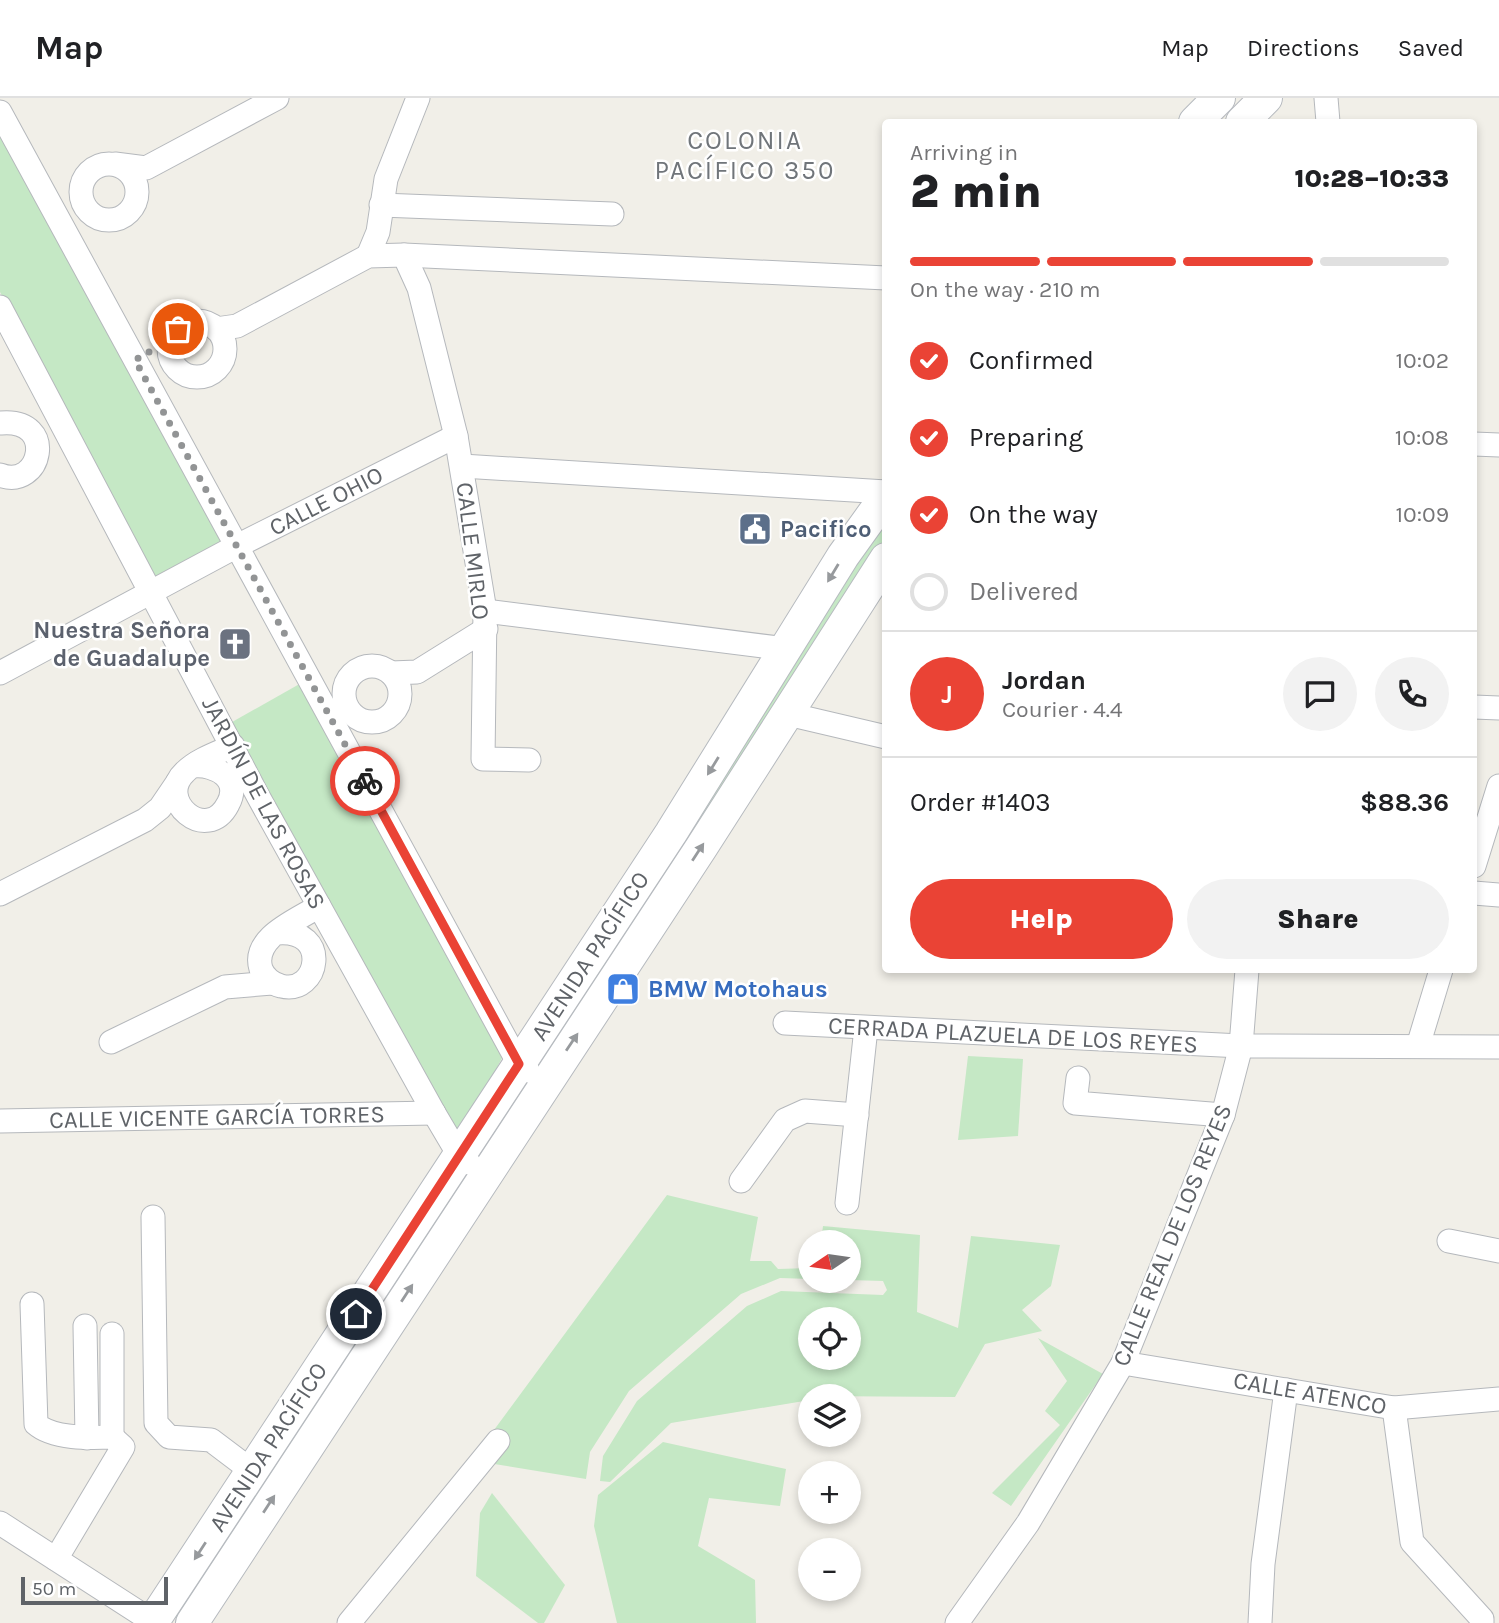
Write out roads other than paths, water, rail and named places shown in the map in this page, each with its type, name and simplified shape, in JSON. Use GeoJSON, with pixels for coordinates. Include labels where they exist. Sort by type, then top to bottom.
{"type":"FeatureCollection","features":[{"type":"Feature","properties":{"kind":"street"},"geometry":{"type":"LineString","coordinates":[[103,221],[85,206],[81,195],[83,182],[90,171],[101,164],[146,168],[277,98]]}},
{"type":"Feature","properties":{"kind":"street"},"geometry":{"type":"LineString","coordinates":[[368,256],[378,232],[386,179],[418,98]]}},
{"type":"Feature","properties":{"kind":"street"},"geometry":{"type":"LineString","coordinates":[[1198,119],[1219,98]]}},
{"type":"Feature","properties":{"kind":"street"},"geometry":{"type":"LineString","coordinates":[[1245,119],[1266,98]]}},
{"type":"Feature","properties":{"kind":"street"},"geometry":{"type":"LineString","coordinates":[[1326,98],[1328,119]]}},
{"type":"Feature","properties":{"kind":"street"},"geometry":{"type":"LineString","coordinates":[[0,112],[519,1064],[545,1082]]}},
{"type":"Feature","properties":{"kind":"street"},"geometry":{"type":"LineString","coordinates":[[115,164],[128,171],[136,184],[136,200]]}},
{"type":"Feature","properties":{"kind":"street"},"geometry":{"type":"LineString","coordinates":[[69,241],[103,221],[118,219],[130,211],[146,168]]}},
{"type":"Feature","properties":{"kind":"street"},"geometry":{"type":"LineString","coordinates":[[47,201],[83,182]]}},
{"type":"Feature","properties":{"kind":"street"},"geometry":{"type":"LineString","coordinates":[[381,205],[612,214]]}},
{"type":"Feature","properties":{"kind":"street"},"geometry":{"type":"LineString","coordinates":[[404,255],[419,288],[456,436]]}},
{"type":"Feature","properties":{"kind":"street"},"geometry":{"type":"LineString","coordinates":[[225,332],[368,256],[404,255],[882,278]]}},
{"type":"Feature","properties":{"kind":"street","name":"JARDÍN DE LAS ROSAS"},"geometry":{"type":"LineString","coordinates":[[0,307],[258,796],[346,956],[433,1112],[472,1165]]}},
{"type":"Feature","properties":{"kind":"street"},"geometry":{"type":"LineString","coordinates":[[135,360],[170,340],[178,329],[190,322],[204,322],[225,332]]}},
{"type":"Feature","properties":{"kind":"street"},"geometry":{"type":"LineString","coordinates":[[170,340],[169,352],[173,364],[181,373],[193,377],[207,376],[218,368],[224,356],[225,332]]}},
{"type":"Feature","properties":{"kind":"street"},"geometry":{"type":"LineString","coordinates":[[155,398],[193,377]]}},
{"type":"Feature","properties":{"kind":"street"},"geometry":{"type":"LineString","coordinates":[[0,423],[47,397]]}},
{"type":"Feature","properties":{"kind":"street"},"geometry":{"type":"LineString","coordinates":[[0,423],[16,421],[30,429],[38,442],[37,457],[30,470]]}},
{"type":"Feature","properties":{"kind":"street","name":"CALLE MIRLO"},"geometry":{"type":"LineString","coordinates":[[399,702],[417,672],[485,620],[456,436]]}},
{"type":"Feature","properties":{"kind":"street","name":"CALLE OHIO"},"geometry":{"type":"LineString","coordinates":[[0,673],[237,546],[456,436]]}},
{"type":"Feature","properties":{"kind":"street"},"geometry":{"type":"LineString","coordinates":[[1477,444],[1499,445]]}},
{"type":"Feature","properties":{"kind":"street"},"geometry":{"type":"LineString","coordinates":[[0,475],[19,476],[72,446]]}},
{"type":"Feature","properties":{"kind":"street"},"geometry":{"type":"LineString","coordinates":[[462,466],[882,494]]}},
{"type":"Feature","properties":{"kind":"street","name":"AVENIDA PACÍFICO"},"geometry":{"type":"LineString","coordinates":[[192,1623],[472,1165],[519,1064],[843,556],[882,500]]}},
{"type":"Feature","properties":{"kind":"street","name":"AVENIDA PACÍFICO"},"geometry":{"type":"LineString","coordinates":[[153,1623],[253,1471],[472,1165],[545,1082],[788,714],[882,565]]}},
{"type":"Feature","properties":{"kind":"street"},"geometry":{"type":"LineString","coordinates":[[529,760],[483,760],[485,620],[786,649]]}},
{"type":"Feature","properties":{"kind":"street"},"geometry":{"type":"LineString","coordinates":[[319,699],[346,684],[353,673],[366,666],[379,666],[391,673],[399,686],[399,702],[393,713],[382,720],[368,722],[341,738]]}},
{"type":"Feature","properties":{"kind":"street","name":"CALLE MIRLO"},"geometry":{"type":"LineString","coordinates":[[391,673],[417,672]]}},
{"type":"Feature","properties":{"kind":"street"},"geometry":{"type":"LineString","coordinates":[[346,684],[348,708],[357,717],[368,722]]}},
{"type":"Feature","properties":{"kind":"street"},"geometry":{"type":"LineString","coordinates":[[1477,707],[1499,708]]}},
{"type":"Feature","properties":{"kind":"street"},"geometry":{"type":"LineString","coordinates":[[788,714],[882,736]]}},
{"type":"Feature","properties":{"kind":"street"},"geometry":{"type":"LineString","coordinates":[[145,820],[159,808],[184,772],[233,746]]}},
{"type":"Feature","properties":{"kind":"street"},"geometry":{"type":"LineString","coordinates":[[194,766],[209,764],[223,771],[231,785],[231,800],[223,813]]}},
{"type":"Feature","properties":{"kind":"street"},"geometry":{"type":"LineString","coordinates":[[177,783],[180,807],[188,816]]}},
{"type":"Feature","properties":{"kind":"street"},"geometry":{"type":"LineString","coordinates":[[1477,849],[1499,786]]}},
{"type":"Feature","properties":{"kind":"street"},"geometry":{"type":"LineString","coordinates":[[0,894],[145,820],[163,815],[212,819],[258,796]]}},
{"type":"Feature","properties":{"kind":"street"},"geometry":{"type":"LineString","coordinates":[[1477,893],[1499,895]]}},
{"type":"Feature","properties":{"kind":"street"},"geometry":{"type":"LineString","coordinates":[[111,1042],[225,987],[261,950],[267,940],[319,906]]}},
{"type":"Feature","properties":{"kind":"street"},"geometry":{"type":"LineString","coordinates":[[277,933],[293,931],[306,938],[314,952],[314,967],[306,980]]}},
{"type":"Feature","properties":{"kind":"street"},"geometry":{"type":"LineString","coordinates":[[261,950],[259,962],[263,974],[272,983]]}},
{"type":"Feature","properties":{"kind":"street"},"geometry":{"type":"LineString","coordinates":[[225,987],[272,983],[283,987],[295,986],[346,956]]}},
{"type":"Feature","properties":{"kind":"street","name":"CALLE REAL DE LOS REYES"},"geometry":{"type":"LineString","coordinates":[[957,1623],[1028,1524],[1123,1363],[1223,1115],[1241,1046],[1247,973]]}},
{"type":"Feature","properties":{"kind":"street"},"geometry":{"type":"LineString","coordinates":[[1418,1046],[1440,973]]}},
{"type":"Feature","properties":{"kind":"street","name":"CERRADA PLAZUELA DE LOS REYES"},"geometry":{"type":"LineString","coordinates":[[785,1023],[1241,1046],[1499,1047]]}},
{"type":"Feature","properties":{"kind":"street"},"geometry":{"type":"LineString","coordinates":[[847,1203],[866,1028]]}},
{"type":"Feature","properties":{"kind":"street"},"geometry":{"type":"LineString","coordinates":[[1078,1078],[1075,1103],[1223,1115]]}},
{"type":"Feature","properties":{"kind":"street"},"geometry":{"type":"LineString","coordinates":[[741,1181],[785,1121],[805,1111],[857,1115]]}},
{"type":"Feature","properties":{"kind":"street","name":"CALLE VICENTE GARCÍA TORRES"},"geometry":{"type":"LineString","coordinates":[[0,1121],[433,1112]]}},
{"type":"Feature","properties":{"kind":"street"},"geometry":{"type":"LineString","coordinates":[[153,1217],[156,1423],[169,1437],[211,1440],[253,1471]]}},
{"type":"Feature","properties":{"kind":"street"},"geometry":{"type":"LineString","coordinates":[[1449,1241],[1499,1251]]}},
{"type":"Feature","properties":{"kind":"street"},"geometry":{"type":"LineString","coordinates":[[32,1304],[36,1424],[42,1429],[87,1438],[112,1437],[121,1443],[122,1453],[56,1559]]}},
{"type":"Feature","properties":{"kind":"street"},"geometry":{"type":"LineString","coordinates":[[85,1326],[87,1438]]}},
{"type":"Feature","properties":{"kind":"street"},"geometry":{"type":"LineString","coordinates":[[112,1334],[112,1437]]}},
{"type":"Feature","properties":{"kind":"street","name":"CALLE ATENCO"},"geometry":{"type":"LineString","coordinates":[[1123,1363],[1394,1408],[1499,1399]]}},
{"type":"Feature","properties":{"kind":"street"},"geometry":{"type":"LineString","coordinates":[[1260,1623],[1263,1564],[1286,1390]]}},
{"type":"Feature","properties":{"kind":"street"},"geometry":{"type":"LineString","coordinates":[[1394,1408],[1412,1542],[1482,1619],[1482,1623]]}},
{"type":"Feature","properties":{"kind":"street"},"geometry":{"type":"LineString","coordinates":[[349,1623],[498,1441]]}},
{"type":"Feature","properties":{"kind":"street"},"geometry":{"type":"LineString","coordinates":[[0,1523],[153,1623]]}},
{"type":"Feature","properties":{"kind":"place","name":"Pacifico"},"geometry":{"type":"Point","coordinates":[755,529]}},
{"type":"Feature","properties":{"kind":"place","name":"Nuestra Señora de Guadalupe"},"geometry":{"type":"Point","coordinates":[235,644]}},
{"type":"Feature","properties":{"kind":"place","name":"BMW Motohaus"},"geometry":{"type":"Point","coordinates":[623,989]}},
{"type":"Feature","properties":{"kind":"district","name":"COLONIA PACÍFICO 350"},"geometry":{"type":"Point","coordinates":[745,155]}}]}
